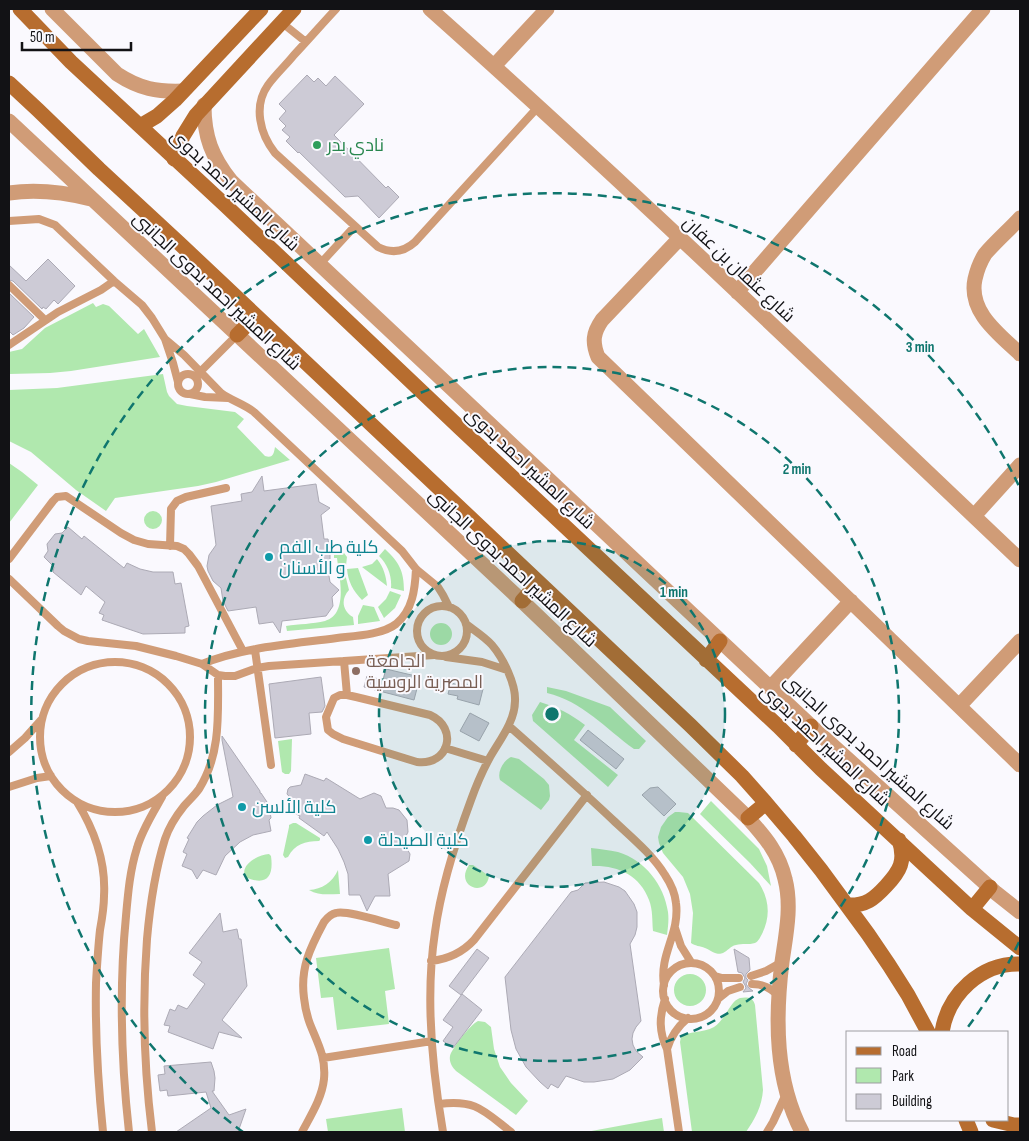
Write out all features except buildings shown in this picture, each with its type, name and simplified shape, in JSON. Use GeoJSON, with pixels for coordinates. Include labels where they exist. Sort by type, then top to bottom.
{"type":"FeatureCollection","features":[{"type":"Feature","properties":{"kind":"street","name":"شارع المشير احمد بدوى"},"geometry":{"type":"LineString","coordinates":[[20,9],[72,62],[174,159],[796,745],[972,909],[1020,948]]}},
{"type":"Feature","properties":{"kind":"street"},"geometry":{"type":"LineString","coordinates":[[52,9],[118,74],[129,82],[155,91],[184,91]]}},
{"type":"Feature","properties":{"kind":"street"},"geometry":{"type":"LineString","coordinates":[[140,126],[157,116],[184,91],[261,9]]}},
{"type":"Feature","properties":{"kind":"street"},"geometry":{"type":"LineString","coordinates":[[174,159],[189,125],[204,105],[294,9]]}},
{"type":"Feature","properties":{"kind":"street","name":"شارع عثمان بن عفان"},"geometry":{"type":"LineString","coordinates":[[430,9],[737,292],[1020,560]]}},
{"type":"Feature","properties":{"kind":"street"},"geometry":{"type":"LineString","coordinates":[[494,66],[547,9]]}},
{"type":"Feature","properties":{"kind":"street"},"geometry":{"type":"LineString","coordinates":[[737,292],[983,9]]}},
{"type":"Feature","properties":{"kind":"street"},"geometry":{"type":"LineString","coordinates":[[9,83],[99,170],[716,750],[794,836],[846,905],[889,965],[927,1031]]}},
{"type":"Feature","properties":{"kind":"street","name":"شارع المشير احمد بدوى الجانبى"},"geometry":{"type":"LineString","coordinates":[[204,105],[206,133],[210,146],[215,159],[232,181],[770,688],[1011,906],[1020,912]]}},
{"type":"Feature","properties":{"kind":"street","name":"شارع المشير احمد بدوى الجانبى"},"geometry":{"type":"LineString","coordinates":[[9,121],[522,600],[748,818],[768,842],[781,866],[785,879],[788,906],[778,995],[779,1045],[786,1094],[802,1132]]}},
{"type":"Feature","properties":{"kind":"street"},"geometry":{"type":"LineString","coordinates":[[9,193],[52,191],[93,200]]}},
{"type":"Feature","properties":{"kind":"street"},"geometry":{"type":"LineString","coordinates":[[1020,218],[985,255],[978,268],[974,284],[978,308],[985,319],[1020,354]]}},
{"type":"Feature","properties":{"kind":"street"},"geometry":{"type":"LineString","coordinates":[[679,238],[596,328],[594,347],[598,356],[1020,765]]}},
{"type":"Feature","properties":{"kind":"street"},"geometry":{"type":"LineString","coordinates":[[237,335],[256,316]]}},
{"type":"Feature","properties":{"kind":"street"},"geometry":{"type":"LineString","coordinates":[[974,516],[1020,464]]}},
{"type":"Feature","properties":{"kind":"street"},"geometry":{"type":"LineString","coordinates":[[522,600],[538,583]]}},
{"type":"Feature","properties":{"kind":"street"},"geometry":{"type":"LineString","coordinates":[[770,688],[851,602]]}},
{"type":"Feature","properties":{"kind":"street"},"geometry":{"type":"LineString","coordinates":[[706,660],[720,641]]}},
{"type":"Feature","properties":{"kind":"street"},"geometry":{"type":"LineString","coordinates":[[959,706],[1020,642]]}},
{"type":"Feature","properties":{"kind":"street"},"geometry":{"type":"LineString","coordinates":[[796,745],[811,726]]}},
{"type":"Feature","properties":{"kind":"street"},"geometry":{"type":"LineString","coordinates":[[748,818],[766,803]]}},
{"type":"Feature","properties":{"kind":"street"},"geometry":{"type":"LineString","coordinates":[[846,905],[859,905],[870,901],[896,875],[902,861],[901,847],[898,840]]}},
{"type":"Feature","properties":{"kind":"street"},"geometry":{"type":"LineString","coordinates":[[972,909],[990,887]]}},
{"type":"Feature","properties":{"kind":"street"},"geometry":{"type":"LineString","coordinates":[[942,1031],[951,1005],[962,989],[976,977],[993,968],[1020,964]]}},
{"type":"Feature","properties":{"kind":"street"},"geometry":{"type":"LineString","coordinates":[[997,1121],[1014,1125],[1020,1124]]}},
{"type":"Feature","properties":{"kind":"lane"},"geometry":{"type":"LineString","coordinates":[[336,9],[268,85],[261,102],[261,124],[268,144],[275,153],[378,247],[384,250],[396,252],[410,247],[538,107]]}},
{"type":"Feature","properties":{"kind":"lane"},"geometry":{"type":"LineString","coordinates":[[281,22],[306,42]]}},
{"type":"Feature","properties":{"kind":"lane"},"geometry":{"type":"LineString","coordinates":[[9,221],[39,219],[55,225],[147,311],[165,340],[180,390],[190,394],[213,398],[228,398]]}},
{"type":"Feature","properties":{"kind":"lane"},"geometry":{"type":"LineString","coordinates":[[320,264],[355,226]]}},
{"type":"Feature","properties":{"kind":"lane"},"geometry":{"type":"LineString","coordinates":[[9,344],[64,308],[101,290],[114,281]]}},
{"type":"Feature","properties":{"kind":"lane"},"geometry":{"type":"LineString","coordinates":[[9,285],[45,320]]}},
{"type":"Feature","properties":{"kind":"lane"},"geometry":{"type":"LineString","coordinates":[[190,394],[198,387],[198,374],[237,335]]}},
{"type":"Feature","properties":{"kind":"lane"},"geometry":{"type":"LineString","coordinates":[[165,340],[178,350],[198,374],[228,398],[242,404],[260,418],[402,551],[416,568],[438,587],[449,607]]}},
{"type":"Feature","properties":{"kind":"lane"},"geometry":{"type":"LineString","coordinates":[[178,382],[185,374],[198,374]]}},
{"type":"Feature","properties":{"kind":"lane"},"geometry":{"type":"LineString","coordinates":[[170,546],[171,509],[177,501],[186,497],[226,488]]}},
{"type":"Feature","properties":{"kind":"lane"},"geometry":{"type":"LineString","coordinates":[[9,559],[53,501],[57,497],[66,496],[134,540],[148,544],[177,546],[190,554],[243,651]]}},
{"type":"Feature","properties":{"kind":"lane"},"geometry":{"type":"LineString","coordinates":[[202,664],[219,657],[243,651],[388,629],[396,624],[407,611],[415,588],[416,568]]}},
{"type":"Feature","properties":{"kind":"lane"},"geometry":{"type":"LineString","coordinates":[[9,578],[58,626],[72,636],[88,641],[149,649],[202,664],[218,675],[235,676],[269,666],[434,655],[482,662],[507,670]]}},
{"type":"Feature","properties":{"kind":"lane"},"geometry":{"type":"LineString","coordinates":[[434,655],[425,650],[418,641],[416,630],[420,619],[427,610],[443,606],[456,611],[462,617],[467,631],[463,646],[451,655],[444,656]]}},
{"type":"Feature","properties":{"kind":"lane"},"geometry":{"type":"LineString","coordinates":[[407,611],[420,619]]}},
{"type":"Feature","properties":{"kind":"lane"},"geometry":{"type":"LineString","coordinates":[[443,1132],[432,1041],[432,961],[435,932],[440,904],[456,844],[473,793],[488,761],[509,726],[515,708],[514,688],[499,654],[487,640],[466,624]]}},
{"type":"Feature","properties":{"kind":"lane"},"geometry":{"type":"LineString","coordinates":[[255,650],[271,765]]}},
{"type":"Feature","properties":{"kind":"lane"},"geometry":{"type":"LineString","coordinates":[[344,661],[346,694]]}},
{"type":"Feature","properties":{"kind":"lane"},"geometry":{"type":"LineString","coordinates":[[129,1132],[121,1013],[123,943],[132,866],[144,828],[164,794],[178,778],[187,758],[190,737],[187,715],[178,696],[163,679],[145,668],[124,662],[102,662],[82,669],[64,682],[50,699],[42,719],[40,739],[43,758],[51,776],[63,791],[78,802],[94,809],[112,812],[148,805],[164,794]]}},
{"type":"Feature","properties":{"kind":"lane"},"geometry":{"type":"LineString","coordinates":[[152,1132],[146,1072],[144,1012],[146,953],[152,894],[162,850],[170,828],[204,782],[212,760],[218,729],[218,675]]}},
{"type":"Feature","properties":{"kind":"lane"},"geometry":{"type":"LineString","coordinates":[[346,694],[435,717],[444,725],[446,731],[447,742],[445,748],[433,760],[417,762],[343,739],[333,734],[328,730],[326,717],[334,698],[346,694]]}},
{"type":"Feature","properties":{"kind":"lane"},"geometry":{"type":"LineString","coordinates":[[9,752],[42,719]]}},
{"type":"Feature","properties":{"kind":"lane"},"geometry":{"type":"LineString","coordinates":[[509,726],[587,795],[636,842],[666,876],[676,901],[677,919],[663,967],[664,985]]}},
{"type":"Feature","properties":{"kind":"lane"},"geometry":{"type":"LineString","coordinates":[[445,748],[488,761]]}},
{"type":"Feature","properties":{"kind":"lane"},"geometry":{"type":"LineString","coordinates":[[9,787],[29,780],[51,776]]}},
{"type":"Feature","properties":{"kind":"lane"},"geometry":{"type":"LineString","coordinates":[[432,961],[455,955],[469,946],[587,795]]}},
{"type":"Feature","properties":{"kind":"lane"},"geometry":{"type":"LineString","coordinates":[[78,802],[93,831],[102,863],[104,879],[98,949],[96,1015],[96,1048],[103,1132]]}},
{"type":"Feature","properties":{"kind":"lane"},"geometry":{"type":"LineString","coordinates":[[302,1132],[319,1098],[324,1078],[321,1049],[307,1015],[302,986],[307,957],[324,922],[334,913],[345,912],[396,925]]}},
{"type":"Feature","properties":{"kind":"lane"},"geometry":{"type":"LineString","coordinates":[[675,928],[681,946],[691,962]]}},
{"type":"Feature","properties":{"kind":"lane"},"geometry":{"type":"LineString","coordinates":[[715,976],[739,982],[718,999],[710,1012],[703,1016],[696,1018],[678,1016],[667,1004],[663,992],[666,977],[671,971],[677,966],[691,962],[711,970],[718,983],[718,999]]}},
{"type":"Feature","properties":{"kind":"lane"},"geometry":{"type":"LineString","coordinates":[[778,995],[769,988],[751,980],[782,962]]}},
{"type":"Feature","properties":{"kind":"lane"},"geometry":{"type":"LineString","coordinates":[[665,999],[660,1024],[667,1049],[678,1132]]}},
{"type":"Feature","properties":{"kind":"lane"},"geometry":{"type":"LineString","coordinates":[[667,1049],[674,1032],[688,1018]]}},
{"type":"Feature","properties":{"kind":"lane"},"geometry":{"type":"LineString","coordinates":[[323,1058],[432,1041]]}},
{"type":"Feature","properties":{"kind":"lane"},"geometry":{"type":"LineString","coordinates":[[767,1132],[774,1122],[786,1094]]}},
{"type":"Feature","properties":{"kind":"lane"},"geometry":{"type":"LineString","coordinates":[[439,1104],[462,1103],[478,1107],[511,1132]]}},
{"type":"Feature","properties":{"kind":"green space"},"geometry":{"type":"Polygon","coordinates":[[[93,303],[96,307],[103,304],[109,306],[138,334],[144,329],[160,357],[71,371],[9,374],[9,352],[22,349],[45,328],[93,303]]]}},
{"type":"Feature","properties":{"kind":"green space"},"geometry":{"type":"Polygon","coordinates":[[[163,374],[167,392],[177,404],[235,412],[244,419],[237,427],[265,456],[271,456],[274,453],[275,447],[290,460],[198,486],[115,498],[106,511],[76,490],[31,452],[9,441],[9,390],[57,388],[163,374]]]}},
{"type":"Feature","properties":{"kind":"green space"},"geometry":{"type":"Polygon","coordinates":[[[9,463],[38,485],[9,523],[9,463]]]}},
{"type":"Feature","properties":{"kind":"green space"},"geometry":{"type":"Polygon","coordinates":[[[153,511],[159,514],[162,520],[159,526],[153,529],[147,526],[144,520],[147,514],[153,511]]]}},
{"type":"Feature","properties":{"kind":"green space"},"geometry":{"type":"Polygon","coordinates":[[[385,549],[400,567],[404,591],[391,588],[389,571],[379,556],[385,549]]]}},
{"type":"Feature","properties":{"kind":"green space"},"geometry":{"type":"Polygon","coordinates":[[[344,553],[347,557],[345,574],[349,590],[344,598],[344,605],[347,612],[353,617],[354,625],[287,631],[286,626],[325,621],[337,611],[341,594],[337,558],[334,558],[334,554],[344,553]]]}},
{"type":"Feature","properties":{"kind":"green space"},"geometry":{"type":"Polygon","coordinates":[[[377,559],[384,572],[387,586],[362,567],[372,564],[377,559]]]}},
{"type":"Feature","properties":{"kind":"green space"},"geometry":{"type":"Polygon","coordinates":[[[358,568],[368,595],[362,600],[348,578],[347,569],[358,568]]]}},
{"type":"Feature","properties":{"kind":"green space"},"geometry":{"type":"Polygon","coordinates":[[[390,591],[401,595],[395,608],[384,618],[378,607],[386,599],[390,591]]]}},
{"type":"Feature","properties":{"kind":"green space"},"geometry":{"type":"Polygon","coordinates":[[[363,605],[374,607],[380,621],[358,624],[358,616],[363,605]]]}},
{"type":"Feature","properties":{"kind":"green space"},"geometry":{"type":"Polygon","coordinates":[[[441,623],[449,626],[452,634],[449,642],[441,645],[433,642],[430,634],[433,626],[441,623]]]}},
{"type":"Feature","properties":{"kind":"green space"},"geometry":{"type":"Polygon","coordinates":[[[547,687],[566,691],[610,707],[646,741],[639,749],[634,749],[583,709],[560,697],[547,693],[547,687]]]}},
{"type":"Feature","properties":{"kind":"green space"},"geometry":{"type":"Polygon","coordinates":[[[540,702],[564,711],[585,725],[574,740],[618,775],[608,787],[533,721],[532,715],[540,702]]]}},
{"type":"Feature","properties":{"kind":"green space"},"geometry":{"type":"Polygon","coordinates":[[[292,739],[291,771],[289,774],[285,774],[282,772],[278,741],[292,739]]]}},
{"type":"Feature","properties":{"kind":"green space"},"geometry":{"type":"Polygon","coordinates":[[[511,757],[519,759],[549,785],[549,800],[541,810],[500,780],[501,767],[511,757]]]}},
{"type":"Feature","properties":{"kind":"green space"},"geometry":{"type":"Polygon","coordinates":[[[711,801],[759,849],[767,866],[771,886],[700,814],[711,801]]]}},
{"type":"Feature","properties":{"kind":"green space"},"geometry":{"type":"Polygon","coordinates":[[[675,812],[688,813],[759,883],[767,901],[768,914],[760,938],[753,944],[734,946],[719,954],[691,943],[693,913],[690,894],[683,877],[663,853],[658,837],[661,827],[668,817],[675,812]]]}},
{"type":"Feature","properties":{"kind":"green space"},"geometry":{"type":"Polygon","coordinates":[[[293,823],[320,838],[320,840],[301,844],[285,858],[283,855],[289,825],[293,823]]]}},
{"type":"Feature","properties":{"kind":"green space"},"geometry":{"type":"Polygon","coordinates":[[[591,848],[618,852],[628,856],[645,867],[652,875],[658,883],[666,902],[668,912],[667,935],[653,931],[650,904],[640,884],[634,878],[619,870],[610,867],[592,866],[591,848]]]}},
{"type":"Feature","properties":{"kind":"green space"},"geometry":{"type":"Polygon","coordinates":[[[269,854],[272,864],[270,875],[267,878],[258,881],[245,877],[244,872],[247,864],[255,858],[269,854]]]}},
{"type":"Feature","properties":{"kind":"green space"},"geometry":{"type":"Polygon","coordinates":[[[469,865],[473,865],[489,876],[487,883],[482,887],[472,887],[465,879],[465,873],[469,865]]]}},
{"type":"Feature","properties":{"kind":"green space"},"geometry":{"type":"Polygon","coordinates":[[[338,870],[340,894],[320,894],[309,890],[326,884],[338,870]]]}},
{"type":"Feature","properties":{"kind":"green space"},"geometry":{"type":"Polygon","coordinates":[[[389,948],[395,989],[385,991],[389,1024],[337,1030],[333,997],[321,998],[316,958],[389,948]]]}},
{"type":"Feature","properties":{"kind":"green space"},"geometry":{"type":"Polygon","coordinates":[[[690,974],[696,975],[701,979],[705,984],[705,996],[701,1001],[696,1005],[690,1006],[684,1005],[679,1001],[675,996],[674,990],[675,984],[679,979],[684,975],[690,974]]]}},
{"type":"Feature","properties":{"kind":"green space"},"geometry":{"type":"Polygon","coordinates":[[[740,998],[749,998],[753,1000],[755,1005],[763,1090],[760,1107],[746,1132],[692,1132],[680,1042],[681,1037],[714,1027],[722,1020],[733,1003],[740,998]]]}},
{"type":"Feature","properties":{"kind":"green space"},"geometry":{"type":"Polygon","coordinates":[[[478,1021],[485,1022],[491,1027],[494,1049],[500,1067],[511,1083],[528,1101],[516,1115],[456,1071],[451,1064],[450,1056],[454,1048],[466,1032],[478,1021]]]}},
{"type":"Feature","properties":{"kind":"green space"},"geometry":{"type":"Polygon","coordinates":[[[402,1108],[405,1132],[328,1132],[326,1119],[402,1108]]]}},
{"type":"Feature","properties":{"kind":"green space"},"geometry":{"type":"Polygon","coordinates":[[[662,1118],[664,1132],[586,1132],[662,1118]]]}},
{"type":"Feature","properties":{"kind":"place","name":"نادي بدر"},"geometry":{"type":"Point","coordinates":[317,145]}},
{"type":"Feature","properties":{"kind":"place","name":"كلية طب الفم و الأسنان"},"geometry":{"type":"Point","coordinates":[269,557]}},
{"type":"Feature","properties":{"kind":"place","name":"الجامعة المصرية الروسية"},"geometry":{"type":"Point","coordinates":[356,671]}},
{"type":"Feature","properties":{"kind":"place","name":"كلية الألسن"},"geometry":{"type":"Point","coordinates":[242,807]}},
{"type":"Feature","properties":{"kind":"place","name":"كلية الصيدلة"},"geometry":{"type":"Point","coordinates":[368,840]}}]}
